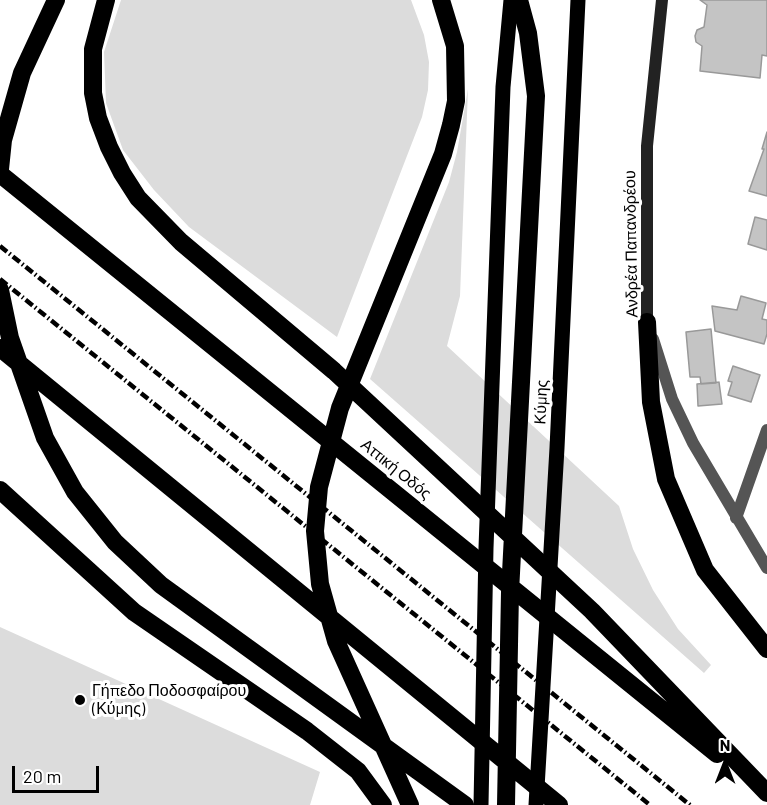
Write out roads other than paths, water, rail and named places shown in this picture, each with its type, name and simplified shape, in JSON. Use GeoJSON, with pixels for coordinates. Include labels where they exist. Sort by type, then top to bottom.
{"type":"FeatureCollection","features":[{"type":"Feature","properties":{"kind":"highway"},"geometry":{"type":"LineString","coordinates":[[0,172],[3,140],[21,73],[56,0]]}},
{"type":"Feature","properties":{"kind":"highway"},"geometry":{"type":"LineString","coordinates":[[106,0],[93,49],[93,93],[98,118],[109,147],[138,198],[181,242],[334,371],[583,603],[767,794]]}},
{"type":"Feature","properties":{"kind":"highway"},"geometry":{"type":"LineString","coordinates":[[410,805],[336,641],[320,584],[315,531],[319,486],[340,408],[443,154],[456,101],[455,46],[441,0]]}},
{"type":"Feature","properties":{"kind":"highway"},"geometry":{"type":"LineString","coordinates":[[506,805],[510,592],[536,96],[528,33],[519,0]]}},
{"type":"Feature","properties":{"kind":"highway","name":"Αττική Οδός"},"geometry":{"type":"LineString","coordinates":[[0,172],[767,794]]}},
{"type":"Feature","properties":{"kind":"highway"},"geometry":{"type":"LineString","coordinates":[[0,290],[10,338],[45,438],[75,492],[115,542],[161,585],[465,805]]}},
{"type":"Feature","properties":{"kind":"highway"},"geometry":{"type":"LineString","coordinates":[[647,322],[651,402],[666,479],[705,570],[767,649]]}},
{"type":"Feature","properties":{"kind":"highway"},"geometry":{"type":"LineString","coordinates":[[0,348],[559,805]]}},
{"type":"Feature","properties":{"kind":"highway"},"geometry":{"type":"LineString","coordinates":[[0,490],[134,612],[308,731],[358,771],[382,805]]}},
{"type":"Feature","properties":{"kind":"main road"},"geometry":{"type":"LineString","coordinates":[[481,805],[486,548],[503,99],[511,0]]}},
{"type":"Feature","properties":{"kind":"main road","name":"Κύμης"},"geometry":{"type":"LineString","coordinates":[[536,805],[557,448],[578,0]]}},
{"type":"Feature","properties":{"kind":"street","name":"Ανδρέα Παπανδρέου"},"geometry":{"type":"LineString","coordinates":[[662,0],[647,146],[647,322],[672,399],[693,444],[767,568]]}},
{"type":"Feature","properties":{"kind":"street"},"geometry":{"type":"LineString","coordinates":[[736,518],[767,430]]}},
{"type":"Feature","properties":{"kind":"railway"},"geometry":{"type":"LineString","coordinates":[[0,246],[690,805]]}},
{"type":"Feature","properties":{"kind":"railway"},"geometry":{"type":"LineString","coordinates":[[0,279],[650,805]]}},
{"type":"Feature","properties":{"kind":"place","name":"Γήπεδο Ποδοσφαίρου (Κύμης)"},"geometry":{"type":"Point","coordinates":[80,700]}}]}
